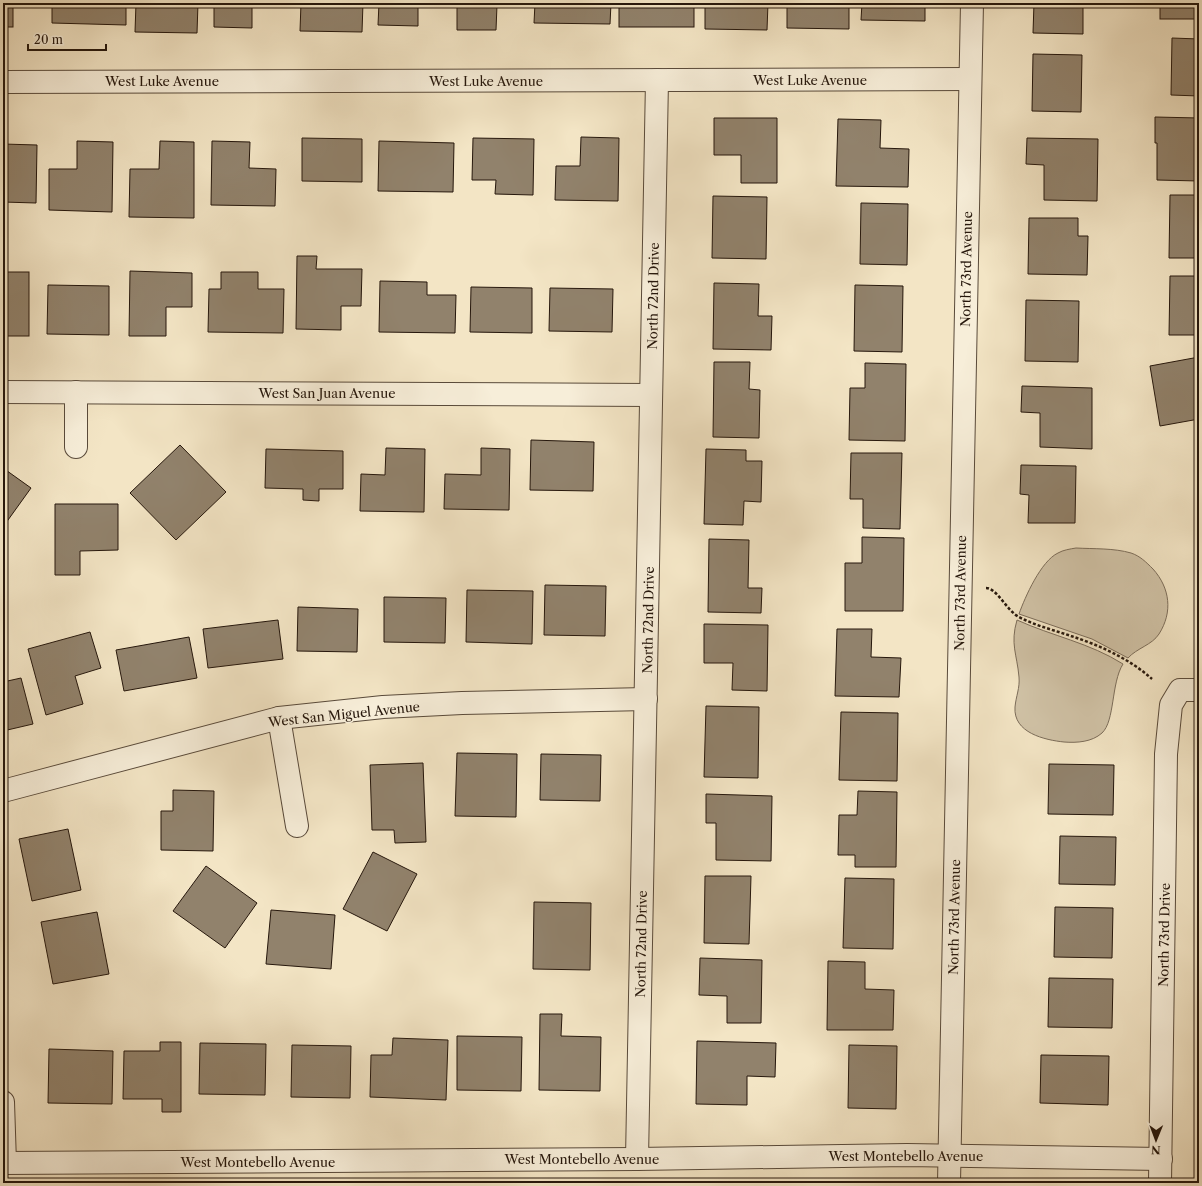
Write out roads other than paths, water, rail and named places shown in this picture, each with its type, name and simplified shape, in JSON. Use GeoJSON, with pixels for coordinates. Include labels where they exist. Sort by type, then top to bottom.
{"type":"FeatureCollection","features":[{"type":"Feature","properties":{"kind":"street","name":"North 73rd Avenue"},"geometry":{"type":"LineString","coordinates":[[949,1183],[972,3]]}},
{"type":"Feature","properties":{"kind":"street","name":"West Luke Avenue"},"geometry":{"type":"LineString","coordinates":[[3,82],[970,79]]}},
{"type":"Feature","properties":{"kind":"street","name":"North 72nd Drive"},"geometry":{"type":"LineString","coordinates":[[637,1159],[657,80]]}},
{"type":"Feature","properties":{"kind":"street","name":"West San Juan Avenue"},"geometry":{"type":"LineString","coordinates":[[3,392],[651,396]]}},
{"type":"Feature","properties":{"kind":"street"},"geometry":{"type":"LineString","coordinates":[[76,392],[76,447]]}},
{"type":"Feature","properties":{"kind":"street","name":"North 73rd Drive"},"geometry":{"type":"LineString","coordinates":[[1160,1183],[1166,754],[1171,705],[1190,690]]}},
{"type":"Feature","properties":{"kind":"street","name":"West San Miguel Avenue"},"geometry":{"type":"LineString","coordinates":[[3,791],[279,718],[383,708],[462,703],[646,699]]}},
{"type":"Feature","properties":{"kind":"street"},"geometry":{"type":"LineString","coordinates":[[279,718],[297,826]]}},
{"type":"Feature","properties":{"kind":"street"},"geometry":{"type":"LineString","coordinates":[[3,1102],[4,1163]]}},
{"type":"Feature","properties":{"kind":"street","name":"West Montebello Avenue"},"geometry":{"type":"LineString","coordinates":[[4,1163],[637,1159],[907,1155],[1161,1159]]}}]}
